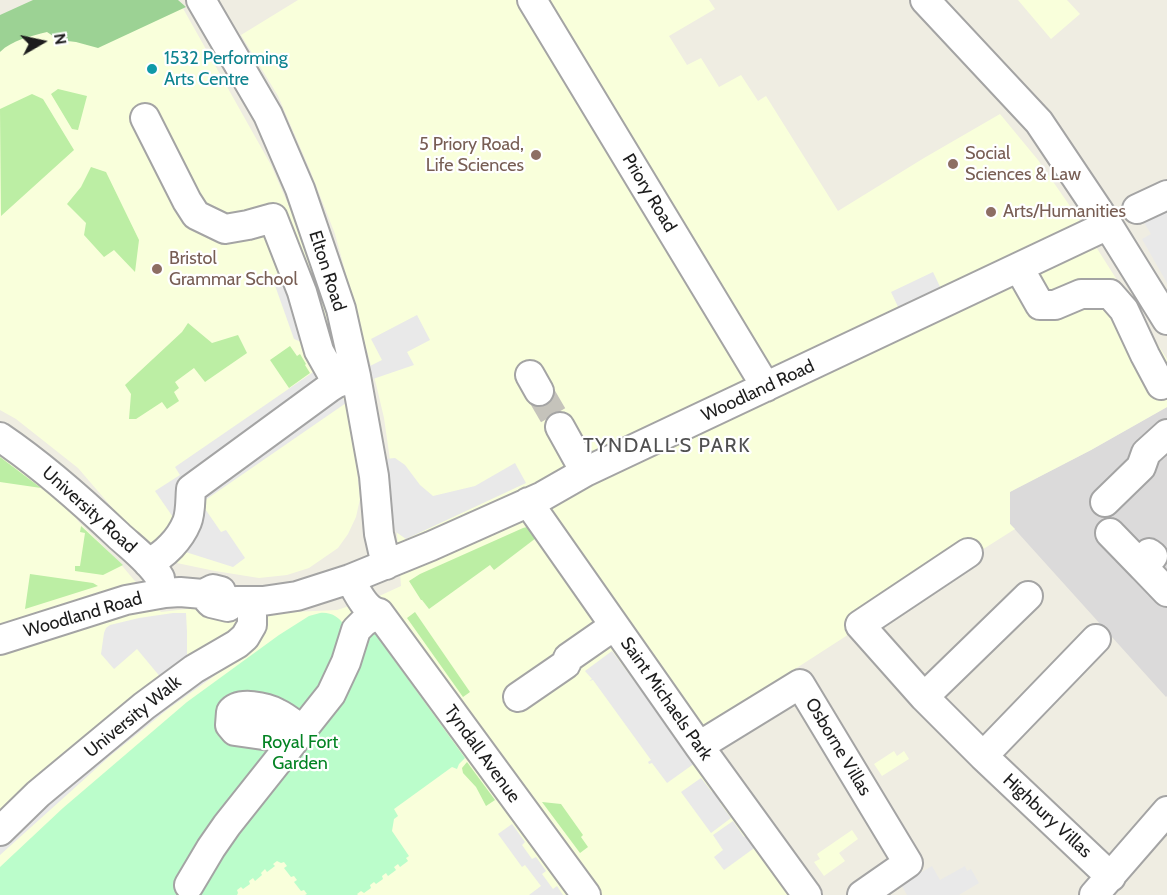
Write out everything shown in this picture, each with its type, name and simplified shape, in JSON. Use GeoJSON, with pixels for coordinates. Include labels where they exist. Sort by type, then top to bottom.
{"type":"FeatureCollection","features":[{"type":"Feature","properties":{"kind":"street","name":"Elton Road"},"geometry":{"type":"LineString","coordinates":[[201,0],[268,115],[300,189],[341,309],[374,476],[379,534],[370,571]]}},
{"type":"Feature","properties":{"kind":"street","name":"Priory Road"},"geometry":{"type":"LineString","coordinates":[[532,0],[766,387]]}},
{"type":"Feature","properties":{"kind":"street"},"geometry":{"type":"LineString","coordinates":[[925,0],[1039,122],[1108,225],[1167,320]]}},
{"type":"Feature","properties":{"kind":"street"},"geometry":{"type":"LineString","coordinates":[[145,118],[196,215],[225,229],[273,218],[300,189]]}},
{"type":"Feature","properties":{"kind":"street"},"geometry":{"type":"LineString","coordinates":[[1137,209],[1167,195]]}},
{"type":"Feature","properties":{"kind":"street"},"geometry":{"type":"LineString","coordinates":[[148,563],[157,559],[178,539],[188,520],[191,489],[355,378],[319,351],[302,292],[273,218]]}},
{"type":"Feature","properties":{"kind":"street","name":"Woodland Road"},"geometry":{"type":"LineString","coordinates":[[0,640],[142,596],[180,592],[203,594],[211,603],[228,607],[244,602],[297,596],[370,571],[528,502],[585,472],[766,387],[912,313],[1019,268],[1108,225]]}},
{"type":"Feature","properties":{"kind":"street"},"geometry":{"type":"LineString","coordinates":[[1019,268],[1040,305],[1055,305],[1081,294],[1110,294],[1156,347],[1161,386]]}},
{"type":"Feature","properties":{"kind":"street"},"geometry":{"type":"LineString","coordinates":[[560,427],[585,472]]}},
{"type":"Feature","properties":{"kind":"street"},"geometry":{"type":"LineString","coordinates":[[1105,502],[1141,467],[1146,453],[1167,434]]}},
{"type":"Feature","properties":{"kind":"street","name":"University Road"},"geometry":{"type":"LineString","coordinates":[[0,437],[54,476],[148,563],[160,579],[165,593]]}},
{"type":"Feature","properties":{"kind":"street","name":"Saint Michaels Park"},"geometry":{"type":"LineString","coordinates":[[528,502],[699,747],[807,895]]}},
{"type":"Feature","properties":{"kind":"street"},"geometry":{"type":"LineString","coordinates":[[1110,533],[1146,560],[1167,592]]}},
{"type":"Feature","properties":{"kind":"street","name":"Highbury Villas"},"geometry":{"type":"LineString","coordinates":[[968,553],[860,625],[924,697],[1102,886]]}},
{"type":"Feature","properties":{"kind":"street"},"geometry":{"type":"LineString","coordinates":[[189,885],[217,838],[326,702],[346,662],[356,630],[379,613],[382,603],[370,571]]}},
{"type":"Feature","properties":{"kind":"street"},"geometry":{"type":"LineString","coordinates":[[924,697],[1028,596]]}},
{"type":"Feature","properties":{"kind":"street","name":"University Walk"},"geometry":{"type":"LineString","coordinates":[[0,831],[38,794],[144,706],[194,669],[245,637],[252,625],[244,602]]}},
{"type":"Feature","properties":{"kind":"street","name":"Tyndall Avenue"},"geometry":{"type":"LineString","coordinates":[[379,613],[586,895]]}},
{"type":"Feature","properties":{"kind":"street"},"geometry":{"type":"LineString","coordinates":[[518,697],[566,664],[568,658],[614,626]]}},
{"type":"Feature","properties":{"kind":"street"},"geometry":{"type":"LineString","coordinates":[[982,756],[1096,639]]}},
{"type":"Feature","properties":{"kind":"street","name":"Osborne Villas"},"geometry":{"type":"LineString","coordinates":[[699,747],[800,684],[908,863],[909,871],[862,895]]}},
{"type":"Feature","properties":{"kind":"street"},"geometry":{"type":"LineString","coordinates":[[1102,886],[1167,811]]}},
{"type":"Feature","properties":{"kind":"shaded area","name":"Bristol Grammar School"},"geometry":{"type":"Polygon","coordinates":[[[175,0],[180,3],[271,165],[301,234],[326,304],[341,373],[355,451],[360,499],[356,517],[338,548],[309,568],[287,575],[259,578],[172,562],[134,533],[78,468],[16,419],[0,410],[0,20],[175,0]]]}},
{"type":"Feature","properties":{"kind":"shaded area"},"geometry":{"type":"Polygon","coordinates":[[[298,0],[709,0],[715,9],[669,36],[687,65],[701,58],[719,87],[741,75],[758,101],[766,96],[838,211],[1000,114],[1038,160],[1072,209],[1167,359],[1167,407],[1010,492],[1010,524],[1015,529],[682,742],[795,895],[0,895],[0,449],[56,489],[78,521],[118,561],[161,612],[195,608],[240,618],[337,610],[377,597],[401,586],[393,481],[384,418],[335,234],[278,96],[241,35],[298,0]]]}},
{"type":"Feature","properties":{"kind":"shaded area"},"geometry":{"type":"Polygon","coordinates":[[[1018,0],[1067,0],[1080,14],[1051,39],[1018,0]]]}},
{"type":"Feature","properties":{"kind":"shaded area"},"geometry":{"type":"Polygon","coordinates":[[[1167,208],[1167,283],[1142,239],[1151,234],[1143,221],[1167,208]]]}},
{"type":"Feature","properties":{"kind":"shaded area"},"geometry":{"type":"Polygon","coordinates":[[[933,272],[943,293],[901,313],[891,292],[933,272]]]}},
{"type":"Feature","properties":{"kind":"shaded area"},"geometry":{"type":"Polygon","coordinates":[[[272,277],[285,281],[309,345],[294,339],[272,277]]]}},
{"type":"Feature","properties":{"kind":"shaded area"},"geometry":{"type":"Polygon","coordinates":[[[417,315],[430,340],[407,352],[414,365],[373,379],[370,366],[382,360],[371,339],[417,315]]]}},
{"type":"Feature","properties":{"kind":"shaded area"},"geometry":{"type":"Polygon","coordinates":[[[322,366],[346,403],[201,503],[221,532],[226,530],[245,558],[233,567],[173,548],[163,534],[177,523],[155,491],[180,475],[175,467],[322,366]]]}},
{"type":"Feature","properties":{"kind":"shaded area"},"geometry":{"type":"Polygon","coordinates":[[[1167,407],[1166,697],[1010,524],[1009,492],[1091,450],[1167,407]]]}},
{"type":"Feature","properties":{"kind":"shaded area"},"geometry":{"type":"Polygon","coordinates":[[[395,458],[405,465],[420,485],[433,496],[475,486],[515,463],[526,483],[406,539],[396,532],[393,524],[385,459],[395,458]]]}},
{"type":"Feature","properties":{"kind":"shaded area"},"geometry":{"type":"Polygon","coordinates":[[[173,613],[186,613],[187,661],[162,679],[137,649],[114,669],[101,654],[104,633],[110,625],[173,613]]]}},
{"type":"Feature","properties":{"kind":"shaded area"},"geometry":{"type":"Polygon","coordinates":[[[256,646],[168,709],[110,756],[0,855],[0,843],[146,710],[256,646]]]}},
{"type":"Feature","properties":{"kind":"shaded area"},"geometry":{"type":"Polygon","coordinates":[[[612,651],[695,763],[667,783],[652,763],[649,764],[651,760],[593,680],[589,681],[592,679],[585,671],[612,651]]]}},
{"type":"Feature","properties":{"kind":"shaded area"},"geometry":{"type":"Polygon","coordinates":[[[894,751],[897,756],[904,751],[909,759],[882,776],[874,764],[894,751]]]}},
{"type":"Feature","properties":{"kind":"shaded area"},"geometry":{"type":"Polygon","coordinates":[[[701,778],[712,792],[715,789],[723,800],[720,803],[731,818],[711,833],[681,792],[701,778]]]}},
{"type":"Feature","properties":{"kind":"shaded area"},"geometry":{"type":"Polygon","coordinates":[[[733,821],[744,837],[748,834],[757,846],[724,870],[714,857],[723,850],[713,835],[733,821]]]}},
{"type":"Feature","properties":{"kind":"shaded area"},"geometry":{"type":"Polygon","coordinates":[[[512,824],[525,842],[522,845],[532,859],[536,857],[546,871],[542,874],[553,889],[557,886],[563,895],[529,895],[541,886],[525,865],[522,867],[498,834],[512,824]]]}},
{"type":"Feature","properties":{"kind":"shaded area"},"geometry":{"type":"Polygon","coordinates":[[[852,830],[858,839],[839,853],[845,861],[824,876],[814,862],[820,859],[817,854],[852,830]]]}},
{"type":"Feature","properties":{"kind":"shaded area"},"geometry":{"type":"Polygon","coordinates":[[[932,866],[940,880],[965,866],[967,871],[971,869],[979,883],[959,895],[907,895],[901,884],[932,866]]]}},
{"type":"Feature","properties":{"kind":"green space"},"geometry":{"type":"Polygon","coordinates":[[[33,0],[178,0],[186,7],[98,48],[59,40],[47,32],[16,41],[0,52],[0,15],[33,0]]]}},
{"type":"Feature","properties":{"kind":"green space"},"geometry":{"type":"Polygon","coordinates":[[[58,89],[87,96],[78,130],[72,129],[51,94],[58,89]]]}},
{"type":"Feature","properties":{"kind":"green space"},"geometry":{"type":"Polygon","coordinates":[[[32,94],[43,99],[74,150],[1,216],[0,109],[32,94]]]}},
{"type":"Feature","properties":{"kind":"green space"},"geometry":{"type":"Polygon","coordinates":[[[91,167],[106,172],[139,240],[135,272],[114,250],[104,257],[84,235],[86,223],[67,204],[81,187],[91,167]]]}},
{"type":"Feature","properties":{"kind":"green space"},"geometry":{"type":"Polygon","coordinates":[[[188,323],[212,343],[238,335],[247,353],[205,382],[194,368],[175,382],[179,388],[174,392],[179,401],[167,409],[162,402],[136,419],[129,419],[131,394],[125,385],[182,332],[188,323]]]}},
{"type":"Feature","properties":{"kind":"green space"},"geometry":{"type":"Polygon","coordinates":[[[290,346],[297,356],[300,354],[310,373],[289,388],[270,360],[290,346]]]}},
{"type":"Feature","properties":{"kind":"green space"},"geometry":{"type":"Polygon","coordinates":[[[0,457],[41,488],[0,482],[0,457]]]}},
{"type":"Feature","properties":{"kind":"green space"},"geometry":{"type":"Polygon","coordinates":[[[81,526],[123,565],[103,575],[75,571],[75,566],[80,566],[85,533],[80,532],[81,526]]]}},
{"type":"Feature","properties":{"kind":"green space"},"geometry":{"type":"Polygon","coordinates":[[[527,527],[536,538],[494,570],[490,565],[429,609],[409,581],[420,574],[527,527]]]}},
{"type":"Feature","properties":{"kind":"green space"},"geometry":{"type":"Polygon","coordinates":[[[30,574],[93,583],[98,586],[25,609],[30,574]]]}},
{"type":"Feature","properties":{"kind":"green space"},"geometry":{"type":"Polygon","coordinates":[[[415,612],[470,692],[463,697],[407,618],[415,612]]]}},
{"type":"Feature","properties":{"kind":"green space","name":"Royal Fort Garden"},"geometry":{"type":"Polygon","coordinates":[[[320,613],[335,616],[345,627],[373,631],[465,758],[457,769],[452,767],[394,809],[398,816],[394,819],[392,831],[409,856],[406,858],[408,861],[400,867],[398,864],[394,867],[396,870],[388,876],[386,873],[382,876],[383,879],[376,884],[374,882],[370,885],[371,888],[364,893],[361,891],[358,895],[305,895],[307,894],[304,890],[301,891],[294,882],[297,880],[294,876],[291,877],[284,868],[287,866],[284,862],[277,861],[273,864],[275,866],[267,872],[265,869],[255,881],[253,878],[249,881],[250,884],[237,890],[237,895],[0,895],[0,867],[63,808],[187,702],[279,635],[309,616],[320,613]]]}},
{"type":"Feature","properties":{"kind":"green space"},"geometry":{"type":"Polygon","coordinates":[[[467,762],[495,800],[486,806],[476,787],[463,773],[462,768],[467,762]]]}},
{"type":"Feature","properties":{"kind":"green space"},"geometry":{"type":"Polygon","coordinates":[[[542,802],[561,804],[583,835],[581,837],[588,847],[580,853],[542,802]]]}},
{"type":"Feature","properties":{"kind":"tunnel"},"geometry":{"type":"LineString","coordinates":[[539,391],[560,427]]}},
{"type":"Feature","properties":{"kind":"place","name":"1532 Performing Arts Centre"},"geometry":{"type":"Point","coordinates":[152,69]}},
{"type":"Feature","properties":{"kind":"place","name":"5 Priory Road, Life Sciences"},"geometry":{"type":"Point","coordinates":[536,155]}},
{"type":"Feature","properties":{"kind":"place","name":"Social Sciences & Law"},"geometry":{"type":"Point","coordinates":[953,164]}},
{"type":"Feature","properties":{"kind":"place","name":"Arts/Humanities"},"geometry":{"type":"Point","coordinates":[991,212]}},
{"type":"Feature","properties":{"kind":"place","name":"Bristol Grammar School"},"geometry":{"type":"Point","coordinates":[157,269]}},
{"type":"Feature","properties":{"kind":"district","name":"TYNDALL'S PARK"},"geometry":{"type":"Point","coordinates":[667,446]}}]}
